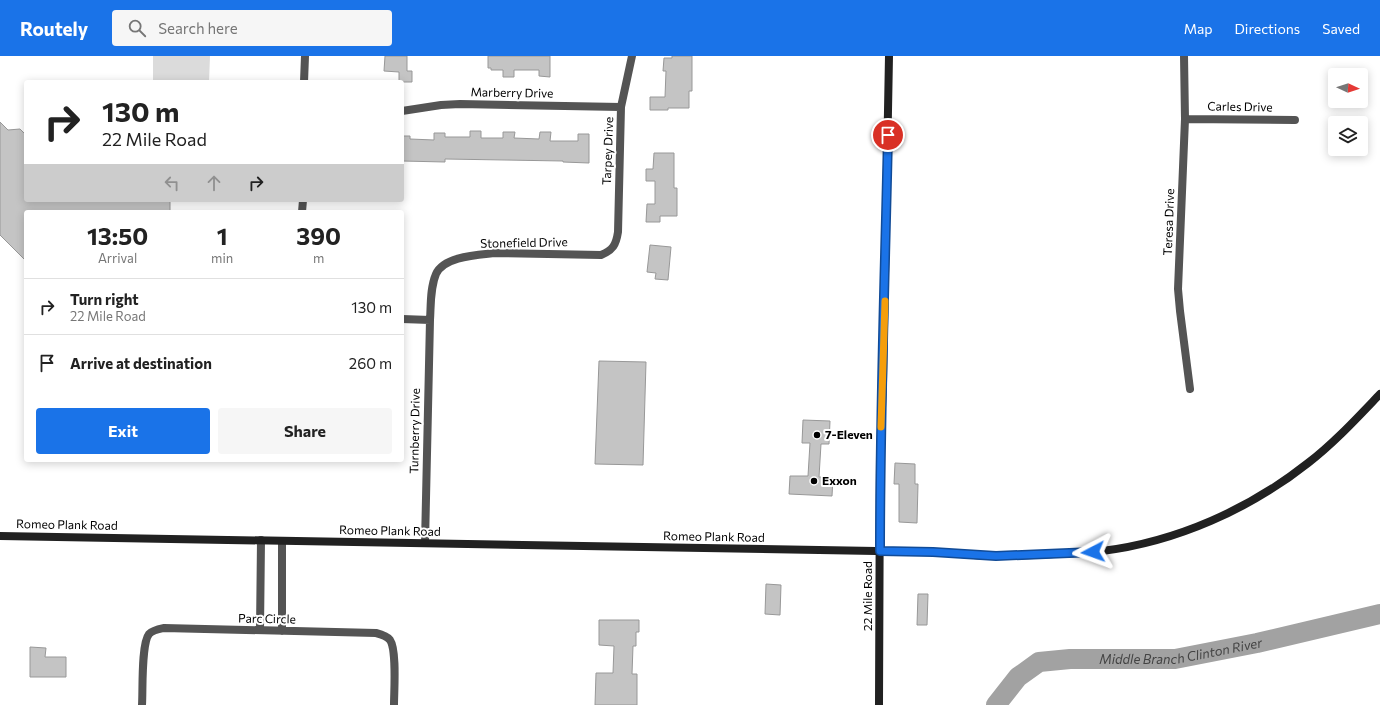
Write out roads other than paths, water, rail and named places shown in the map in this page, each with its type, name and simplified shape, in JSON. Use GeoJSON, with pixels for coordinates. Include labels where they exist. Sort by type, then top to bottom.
{"type":"FeatureCollection","features":[{"type":"Feature","properties":{"kind":"main road","name":"22 Mile Road"},"geometry":{"type":"LineString","coordinates":[[879,705],[880,455],[889,56]]}},
{"type":"Feature","properties":{"kind":"main road","name":"Romeo Plank Road"},"geometry":{"type":"LineString","coordinates":[[0,536],[933,552],[996,556],[1084,553],[1129,547],[1166,537],[1216,518],[1241,506],[1300,469],[1327,447],[1380,394]]}},
{"type":"Feature","properties":{"kind":"street"},"geometry":{"type":"LineString","coordinates":[[304,56],[304,80]]}},
{"type":"Feature","properties":{"kind":"street","name":"Tarpey Drive"},"geometry":{"type":"LineString","coordinates":[[614,246],[617,240],[618,232],[622,107],[632,56]]}},
{"type":"Feature","properties":{"kind":"street","name":"Teresa Drive"},"geometry":{"type":"LineString","coordinates":[[1184,56],[1185,119],[1178,289],[1190,389]]}},
{"type":"Feature","properties":{"kind":"street","name":"Marberry Drive"},"geometry":{"type":"LineString","coordinates":[[404,111],[440,105],[460,104],[622,107]]}},
{"type":"Feature","properties":{"kind":"street","name":"Carles Drive"},"geometry":{"type":"LineString","coordinates":[[1185,119],[1294,120]]}},
{"type":"Feature","properties":{"kind":"street","name":"Stonefield Drive"},"geometry":{"type":"LineString","coordinates":[[430,320],[432,292],[436,274],[446,263],[453,260],[495,253],[600,254],[609,251],[614,246]]}},
{"type":"Feature","properties":{"kind":"street"},"geometry":{"type":"LineString","coordinates":[[404,319],[430,320]]}},
{"type":"Feature","properties":{"kind":"street","name":"Turnberry Drive"},"geometry":{"type":"LineString","coordinates":[[425,543],[430,320]]}},
{"type":"Feature","properties":{"kind":"street"},"geometry":{"type":"LineString","coordinates":[[260,630],[261,540]]}},
{"type":"Feature","properties":{"kind":"street"},"geometry":{"type":"LineString","coordinates":[[282,541],[282,631]]}},
{"type":"Feature","properties":{"kind":"street","name":"Parc Circle"},"geometry":{"type":"LineString","coordinates":[[142,705],[145,647],[149,634],[164,628],[376,633],[390,640],[393,650],[394,705]]}},
{"type":"Feature","properties":{"kind":"waterway","name":"Middle Branch Clinton River"},"geometry":{"type":"LineString","coordinates":[[996,705],[1018,677],[1039,662],[1070,659],[1175,659],[1257,643],[1380,614]]}},
{"type":"Feature","properties":{"kind":"place","name":"7-Eleven"},"geometry":{"type":"Point","coordinates":[817,435]}},
{"type":"Feature","properties":{"kind":"place","name":"Exxon"},"geometry":{"type":"Point","coordinates":[814,481]}}]}
